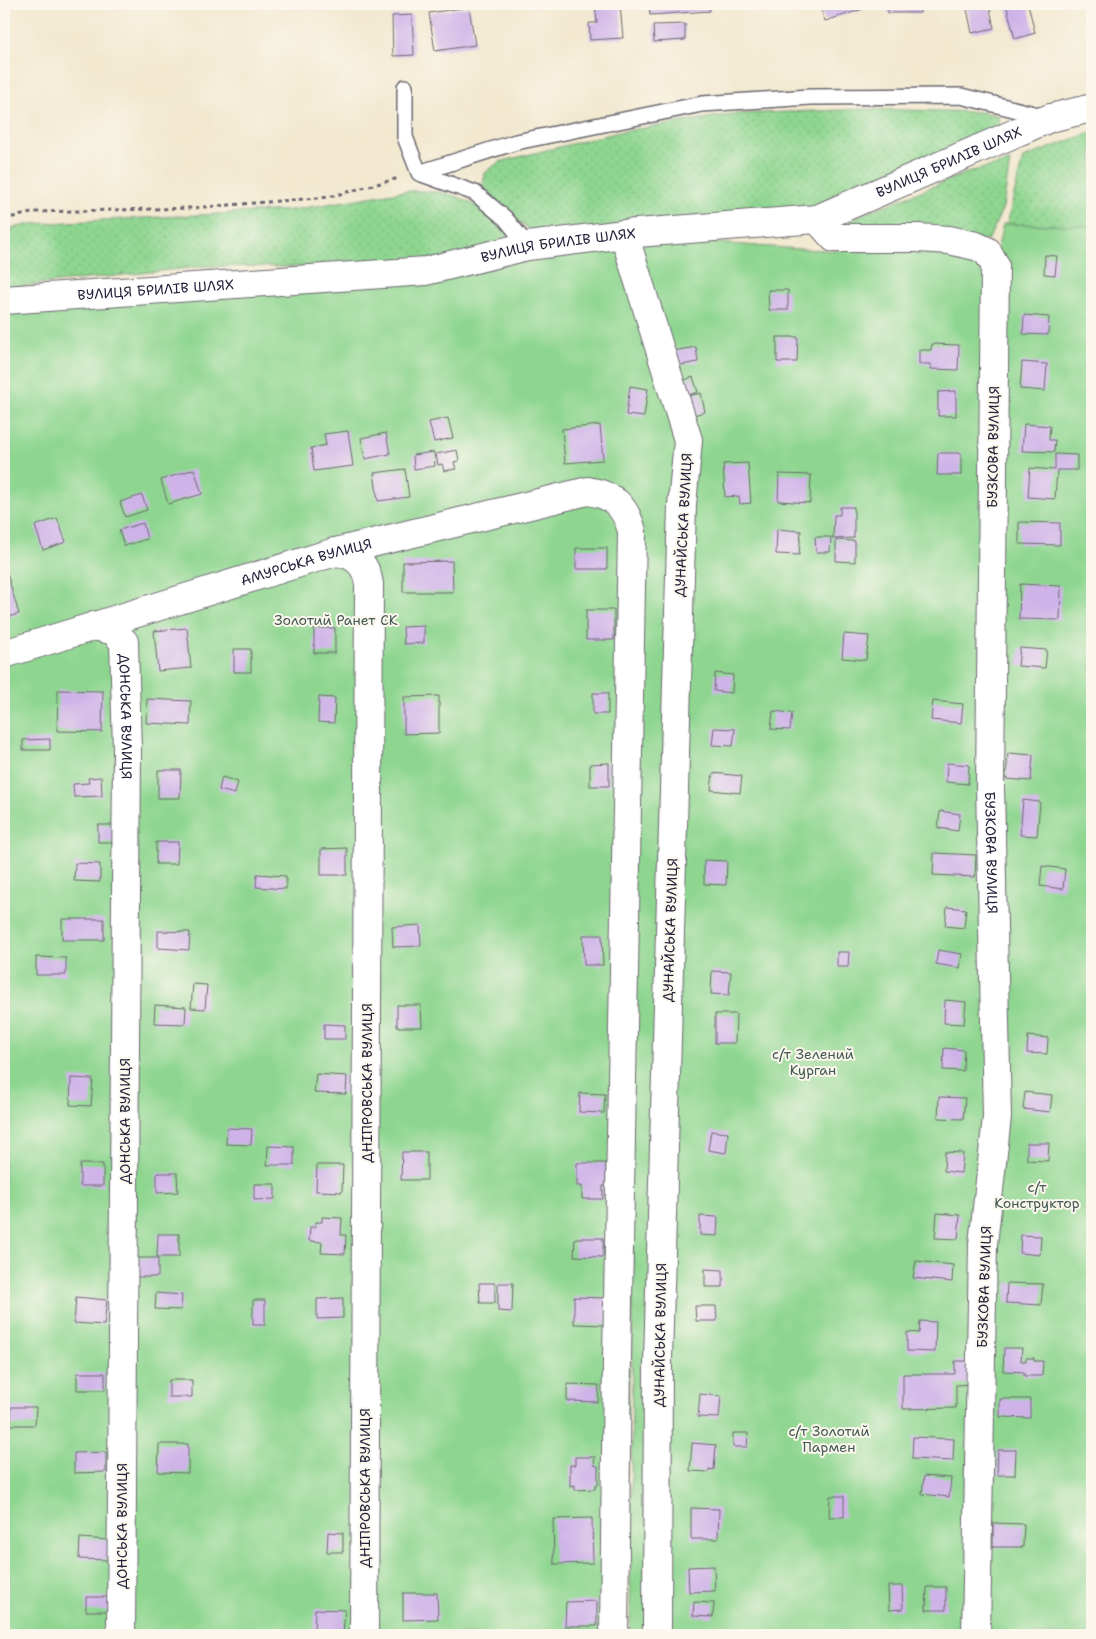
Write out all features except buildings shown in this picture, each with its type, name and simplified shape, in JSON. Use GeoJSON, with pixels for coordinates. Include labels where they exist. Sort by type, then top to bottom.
{"type":"FeatureCollection","features":[{"type":"Feature","properties":{"kind":"street","name":"ВУЛИЦЯ БРИЛІВ ШЛЯХ"},"geometry":{"type":"LineString","coordinates":[[4,300],[426,271],[528,246],[624,234],[817,219],[1050,118],[1092,108]]}},
{"type":"Feature","properties":{"kind":"street","name":"БУЗКОВА ВУЛИЦЯ"},"geometry":{"type":"LineString","coordinates":[[817,219],[834,238],[949,240],[976,246],[987,251],[995,265],[990,786],[997,1117],[983,1244],[976,1635]]}},
{"type":"Feature","properties":{"kind":"street","name":"ДУНАЙСЬКА ВУЛИЦЯ"},"geometry":{"type":"LineString","coordinates":[[624,234],[688,440],[682,505],[659,1340],[657,1635]]}},
{"type":"Feature","properties":{"kind":"street","name":"АМУРСЬКА ВУЛИЦЯ"},"geometry":{"type":"LineString","coordinates":[[4,654],[336,552],[588,491],[601,493],[613,499],[629,519],[632,531],[617,1356],[614,1635]]}},
{"type":"Feature","properties":{"kind":"street","name":"ДНІПРОВСЬКА ВУЛИЦЯ"},"geometry":{"type":"LineString","coordinates":[[336,552],[346,553],[363,564],[370,584],[364,1635]]}},
{"type":"Feature","properties":{"kind":"street","name":"ДОНСЬКА ВУЛИЦЯ"},"geometry":{"type":"LineString","coordinates":[[94,626],[114,631],[124,642],[127,741],[121,1635]]}},
{"type":"Feature","properties":{"kind":"lane"},"geometry":{"type":"LineString","coordinates":[[405,87],[405,137],[419,173],[475,194],[506,218],[528,246]]}},
{"type":"Feature","properties":{"kind":"lane"},"geometry":{"type":"LineString","coordinates":[[419,173],[516,142],[702,104],[810,97],[961,96],[1050,118]]}},
{"type":"Feature","properties":{"kind":"path"},"geometry":{"type":"LineString","coordinates":[[4,219],[36,212],[192,208],[329,197],[419,173]]}},
{"type":"Feature","properties":{"kind":"green space"},"geometry":{"type":"Polygon","coordinates":[[[869,109],[979,112],[998,115],[1000,128],[806,210],[538,236],[497,205],[482,191],[485,173],[499,162],[619,132],[733,114],[869,109]]]}},
{"type":"Feature","properties":{"kind":"green space"},"geometry":{"type":"Polygon","coordinates":[[[1092,132],[1092,232],[1006,228],[1023,158],[1092,132]]]}},
{"type":"Feature","properties":{"kind":"green space"},"geometry":{"type":"Polygon","coordinates":[[[1010,162],[1003,207],[988,241],[837,230],[860,215],[972,171],[1010,162]]]}},
{"type":"Feature","properties":{"kind":"green space"},"geometry":{"type":"Polygon","coordinates":[[[405,191],[427,191],[456,196],[480,208],[509,229],[509,240],[434,263],[300,267],[206,266],[4,288],[4,230],[31,224],[292,210],[405,191]]]}},
{"type":"Feature","properties":{"kind":"green space"},"geometry":{"type":"Polygon","coordinates":[[[1003,224],[1092,226],[1092,1635],[630,1635],[633,1241],[621,1635],[4,1635],[4,309],[468,271],[625,244],[675,240],[799,249],[996,256],[1003,224]]]}},
{"type":"Feature","properties":{"kind":"park label","name":"Золотий Ранет СК"},"geometry":{"type":"Point","coordinates":[336,620]}},
{"type":"Feature","properties":{"kind":"park label","name":"с/т Зелений Курган"},"geometry":{"type":"Point","coordinates":[813,1062]}},
{"type":"Feature","properties":{"kind":"park label","name":"с/т Конструктор"},"geometry":{"type":"Point","coordinates":[1037,1196]}},
{"type":"Feature","properties":{"kind":"park label","name":"с/т Золотий Пармен"},"geometry":{"type":"Point","coordinates":[829,1439]}}]}
